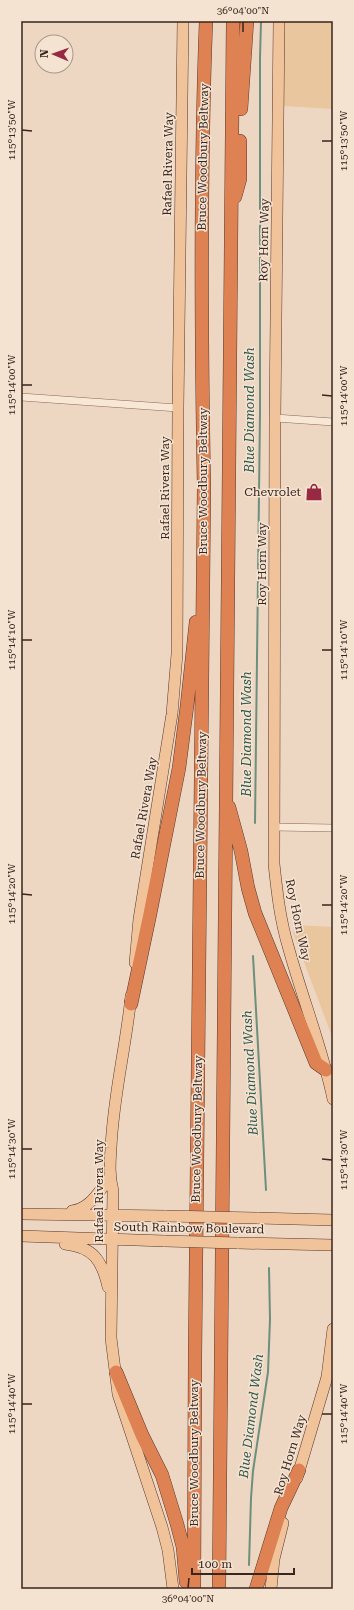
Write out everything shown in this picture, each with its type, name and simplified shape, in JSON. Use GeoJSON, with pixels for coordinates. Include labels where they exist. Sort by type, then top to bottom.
{"type":"FeatureCollection","features":[{"type":"Feature","properties":{"kind":"highway"},"geometry":{"type":"LineString","coordinates":[[201,21],[204,73]]}},
{"type":"Feature","properties":{"kind":"highway","name":"Bruce Woodbury Beltway"},"geometry":{"type":"LineString","coordinates":[[194,1589],[204,487],[202,391],[202,158],[206,21]]}},
{"type":"Feature","properties":{"kind":"highway","name":"Bruce Woodbury Beltway"},"geometry":{"type":"LineString","coordinates":[[219,1589],[230,214],[233,21]]}},
{"type":"Feature","properties":{"kind":"highway"},"geometry":{"type":"LineString","coordinates":[[230,214],[240,179],[241,108],[247,21]]}},
{"type":"Feature","properties":{"kind":"highway"},"geometry":{"type":"LineString","coordinates":[[131,1004],[179,768],[188,706],[195,625],[203,600]]}},
{"type":"Feature","properties":{"kind":"highway"},"geometry":{"type":"LineString","coordinates":[[225,796],[242,851],[248,888],[255,913],[316,1063],[326,1070]]}},
{"type":"Feature","properties":{"kind":"highway"},"geometry":{"type":"LineString","coordinates":[[116,1372],[142,1434],[162,1475],[172,1505],[183,1547],[187,1589]]}},
{"type":"Feature","properties":{"kind":"highway"},"geometry":{"type":"LineString","coordinates":[[256,1589],[281,1508],[299,1470]]}},
{"type":"Feature","properties":{"kind":"main road","name":"Rafael Rivera Way"},"geometry":{"type":"LineString","coordinates":[[173,1589],[168,1550],[162,1527],[118,1394],[111,1338],[113,1191],[110,1179],[113,1113],[131,1004],[139,920],[166,760],[174,692],[178,626],[178,408],[183,21]]}},
{"type":"Feature","properties":{"kind":"main road","name":"Roy Horn Way"},"geometry":{"type":"LineString","coordinates":[[279,21],[275,418],[274,864],[279,904],[288,946],[326,1070],[333,1099]]}},
{"type":"Feature","properties":{"kind":"main road"},"geometry":{"type":"LineString","coordinates":[[60,1213],[83,1208],[96,1198],[110,1179]]}},
{"type":"Feature","properties":{"kind":"main road","name":"South Rainbow Boulevard"},"geometry":{"type":"LineString","coordinates":[[21,1214],[60,1213],[333,1220]]}},
{"type":"Feature","properties":{"kind":"main road","name":"South Rainbow Boulevard"},"geometry":{"type":"LineString","coordinates":[[21,1236],[112,1240],[333,1245]]}},
{"type":"Feature","properties":{"kind":"main road"},"geometry":{"type":"LineString","coordinates":[[21,1242],[72,1245],[81,1247],[88,1251],[95,1256],[103,1268],[111,1303]]}},
{"type":"Feature","properties":{"kind":"main road","name":"Roy Horn Way"},"geometry":{"type":"LineString","coordinates":[[271,1589],[280,1534],[327,1377],[333,1329]]}},
{"type":"Feature","properties":{"kind":"street"},"geometry":{"type":"LineString","coordinates":[[21,397],[178,408]]}},
{"type":"Feature","properties":{"kind":"street"},"geometry":{"type":"LineString","coordinates":[[275,418],[333,422]]}},
{"type":"Feature","properties":{"kind":"street"},"geometry":{"type":"LineString","coordinates":[[275,826],[333,828]]}},
{"type":"Feature","properties":{"kind":"sand"},"geometry":{"type":"Polygon","coordinates":[[[282,21],[333,21],[333,109],[283,106],[282,21]]]}},
{"type":"Feature","properties":{"kind":"sand"},"geometry":{"type":"Polygon","coordinates":[[[296,925],[333,927],[333,1039],[293,933],[296,925]]]}},
{"type":"Feature","properties":{"kind":"waterway","name":"Blue Diamond Wash"},"geometry":{"type":"LineString","coordinates":[[255,823],[260,412],[261,21]]}},
{"type":"Feature","properties":{"kind":"waterway","name":"Blue Diamond Wash"},"geometry":{"type":"LineString","coordinates":[[253,956],[266,1190]]}},
{"type":"Feature","properties":{"kind":"waterway","name":"Blue Diamond Wash"},"geometry":{"type":"LineString","coordinates":[[249,1565],[253,1471],[268,1372],[270,1319],[269,1268]]}},
{"type":"Feature","properties":{"kind":"place","name":"Chevrolet"},"geometry":{"type":"Point","coordinates":[314,492]}}]}
